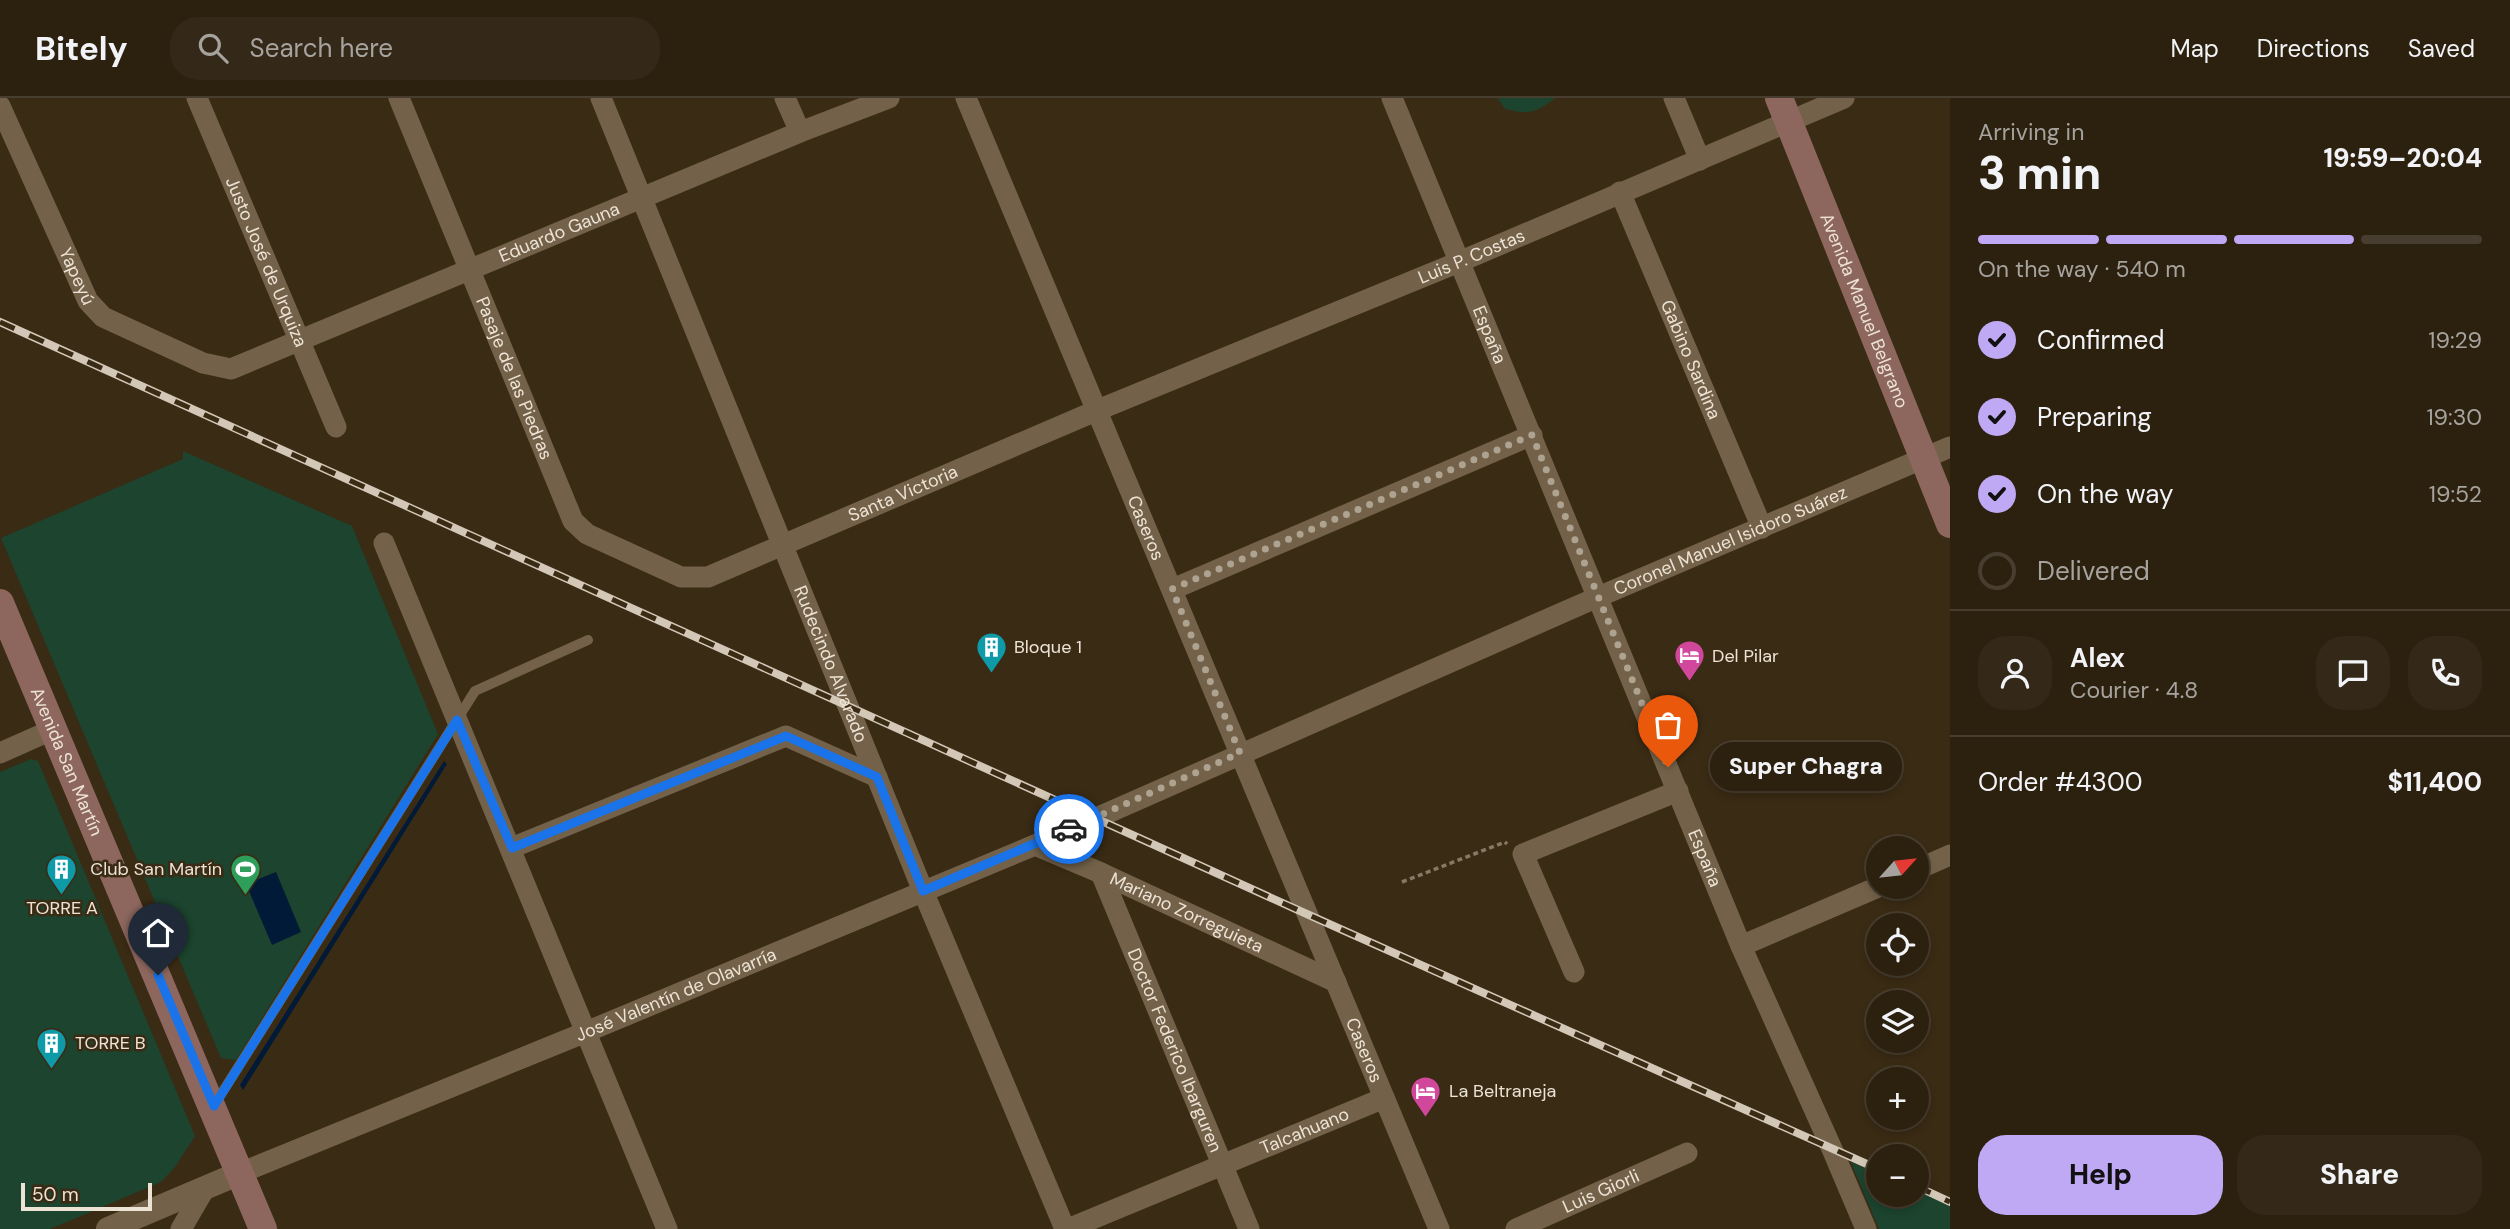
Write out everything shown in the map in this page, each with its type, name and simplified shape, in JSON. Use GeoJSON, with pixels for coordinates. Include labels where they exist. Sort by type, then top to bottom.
{"type":"FeatureCollection","features":[{"type":"Feature","properties":{"kind":"main road","name":"Avenida Manuel Belgrano"},"geometry":{"type":"LineString","coordinates":[[1783,109],[1950,524]]}},
{"type":"Feature","properties":{"kind":"main road","name":"Avenida San Martín"},"geometry":{"type":"LineString","coordinates":[[0,603],[264,1229]]}},
{"type":"Feature","properties":{"kind":"street","name":"Justo José de Urquiza"},"geometry":{"type":"LineString","coordinates":[[197,98],[336,427]]}},
{"type":"Feature","properties":{"kind":"street","name":"Pasaje de las Piedras"},"geometry":{"type":"LineString","coordinates":[[399,98],[573,521],[587,534],[681,577],[708,578]]}},
{"type":"Feature","properties":{"kind":"street","name":"Rudecindo Alvarado"},"geometry":{"type":"LineString","coordinates":[[601,98],[923,891],[1066,1229]]}},
{"type":"Feature","properties":{"kind":"street"},"geometry":{"type":"LineString","coordinates":[[785,98],[800,132]]}},
{"type":"Feature","properties":{"kind":"street","name":"Eduardo Gauna"},"geometry":{"type":"LineString","coordinates":[[231,369],[642,197],[888,98]]}},
{"type":"Feature","properties":{"kind":"street","name":"Caseros"},"geometry":{"type":"LineString","coordinates":[[966,98],[1439,1229]]}},
{"type":"Feature","properties":{"kind":"street","name":"España"},"geometry":{"type":"LineString","coordinates":[[1392,98],[1741,946],[1866,1229]]}},
{"type":"Feature","properties":{"kind":"street"},"geometry":{"type":"LineString","coordinates":[[1674,98],[1700,160]]}},
{"type":"Feature","properties":{"kind":"street","name":"Luis P. Costas"},"geometry":{"type":"LineString","coordinates":[[1098,410],[1700,160],[1783,109],[1844,98]]}},
{"type":"Feature","properties":{"kind":"street","name":"Yapeyú"},"geometry":{"type":"LineString","coordinates":[[0,106],[88,301],[103,317],[203,363],[231,369]]}},
{"type":"Feature","properties":{"kind":"street","name":"Gabino Sardina"},"geometry":{"type":"LineString","coordinates":[[1620,192],[1762,528]]}},
{"type":"Feature","properties":{"kind":"street","name":"Santa Victoria"},"geometry":{"type":"LineString","coordinates":[[708,578],[1098,410]]}},
{"type":"Feature","properties":{"kind":"street"},"geometry":{"type":"LineString","coordinates":[[1172,589],[1532,435]]}},
{"type":"Feature","properties":{"kind":"street","name":"Coronel Manuel Isidoro Suárez"},"geometry":{"type":"LineString","coordinates":[[1240,753],[1950,447]]}},
{"type":"Feature","properties":{"kind":"street"},"geometry":{"type":"LineString","coordinates":[[384,543],[667,1229]]}},
{"type":"Feature","properties":{"kind":"street"},"geometry":{"type":"LineString","coordinates":[[0,753],[54,729]]}},
{"type":"Feature","properties":{"kind":"street"},"geometry":{"type":"LineString","coordinates":[[512,848],[786,736],[877,777]]}},
{"type":"Feature","properties":{"kind":"street","name":"José Valentín de Olavarría"},"geometry":{"type":"LineString","coordinates":[[108,1229],[240,1172],[586,1032],[1035,845],[1240,753]]}},
{"type":"Feature","properties":{"kind":"street"},"geometry":{"type":"LineString","coordinates":[[1574,972],[1522,854],[1678,791]]}},
{"type":"Feature","properties":{"kind":"street","name":"Mariano Zorreguieta"},"geometry":{"type":"LineString","coordinates":[[1035,845],[1336,982]]}},
{"type":"Feature","properties":{"kind":"street"},"geometry":{"type":"LineString","coordinates":[[1929,864],[1950,855]]}},
{"type":"Feature","properties":{"kind":"street","name":"Doctor Federico Ibarguren"},"geometry":{"type":"LineString","coordinates":[[1101,873],[1249,1229]]}},
{"type":"Feature","properties":{"kind":"street"},"geometry":{"type":"LineString","coordinates":[[1741,946],[1866,892]]}},
{"type":"Feature","properties":{"kind":"street","name":"Talcahuano"},"geometry":{"type":"LineString","coordinates":[[1066,1229],[1384,1098]]}},
{"type":"Feature","properties":{"kind":"street","name":"Luis Giorli"},"geometry":{"type":"LineString","coordinates":[[1516,1229],[1687,1153]]}},
{"type":"Feature","properties":{"kind":"street"},"geometry":{"type":"LineString","coordinates":[[181,1229],[205,1188]]}},
{"type":"Feature","properties":{"kind":"lane"},"geometry":{"type":"LineString","coordinates":[[214,1106],[475,691],[589,640]]}},
{"type":"Feature","properties":{"kind":"path"},"geometry":{"type":"LineString","coordinates":[[1402,882],[1504,842],[1522,854]]}},
{"type":"Feature","properties":{"kind":"green space"},"geometry":{"type":"Polygon","coordinates":[[[1498,98],[1555,98],[1537,110],[1519,112],[1504,108],[1498,98]]]}},
{"type":"Feature","properties":{"kind":"green space","name":"Club San Martín"},"geometry":{"type":"Polygon","coordinates":[[[183,451],[352,526],[438,734],[236,1060],[221,1058],[1,538],[183,459],[183,451]]]}},
{"type":"Feature","properties":{"kind":"green space"},"geometry":{"type":"Polygon","coordinates":[[[31,759],[38,761],[195,1136],[175,1167],[161,1182],[50,1229],[0,1229],[0,772],[31,759]]]}},
{"type":"Feature","properties":{"kind":"green space"},"geometry":{"type":"Polygon","coordinates":[[[1851,1162],[1866,1169],[1866,1198],[1851,1162]]]}},
{"type":"Feature","properties":{"kind":"green space"},"geometry":{"type":"Polygon","coordinates":[[[1929,1196],[1950,1205],[1950,1229],[1879,1229],[1870,1207],[1929,1207],[1929,1196]]]}},
{"type":"Feature","properties":{"kind":"water"},"geometry":{"type":"Polygon","coordinates":[[[444,761],[447,764],[243,1090],[240,1085],[444,761]]]}},
{"type":"Feature","properties":{"kind":"water"},"geometry":{"type":"Polygon","coordinates":[[[276,872],[301,932],[272,945],[246,884],[276,872]]]}},
{"type":"Feature","properties":{"kind":"railway"},"geometry":{"type":"LineString","coordinates":[[0,322],[1309,915],[1866,1164]]}},
{"type":"Feature","properties":{"kind":"railway"},"geometry":{"type":"LineString","coordinates":[[1929,1192],[1950,1202]]}},
{"type":"Feature","properties":{"kind":"way so far"},"geometry":{"type":"LineString","coordinates":[[1069,829],[1240,753],[1172,589],[1532,435],[1668,767]]}},
{"type":"Feature","properties":{"kind":"place","name":"Bloque 1"},"geometry":{"type":"Point","coordinates":[991,674]}},
{"type":"Feature","properties":{"kind":"place","name":"Del Pilar"},"geometry":{"type":"Point","coordinates":[1689,683]}},
{"type":"Feature","properties":{"kind":"place","name":"Super Chagra"},"geometry":{"type":"Point","coordinates":[1668,767]}},
{"type":"Feature","properties":{"kind":"place","name":"Club San Martín"},"geometry":{"type":"Point","coordinates":[245,896]}},
{"type":"Feature","properties":{"kind":"place","name":"TORRE A"},"geometry":{"type":"Point","coordinates":[62,897]}},
{"type":"Feature","properties":{"kind":"place","name":"TORRE B"},"geometry":{"type":"Point","coordinates":[52,1070]}},
{"type":"Feature","properties":{"kind":"place","name":"La Beltraneja"},"geometry":{"type":"Point","coordinates":[1426,1118]}},
{"type":"Feature","properties":{"kind":"route"},"geometry":{"type":"LineString","coordinates":[[158,975],[214,1106],[457,720],[512,848],[786,736],[877,777],[923,891],[1069,829]]}}]}
